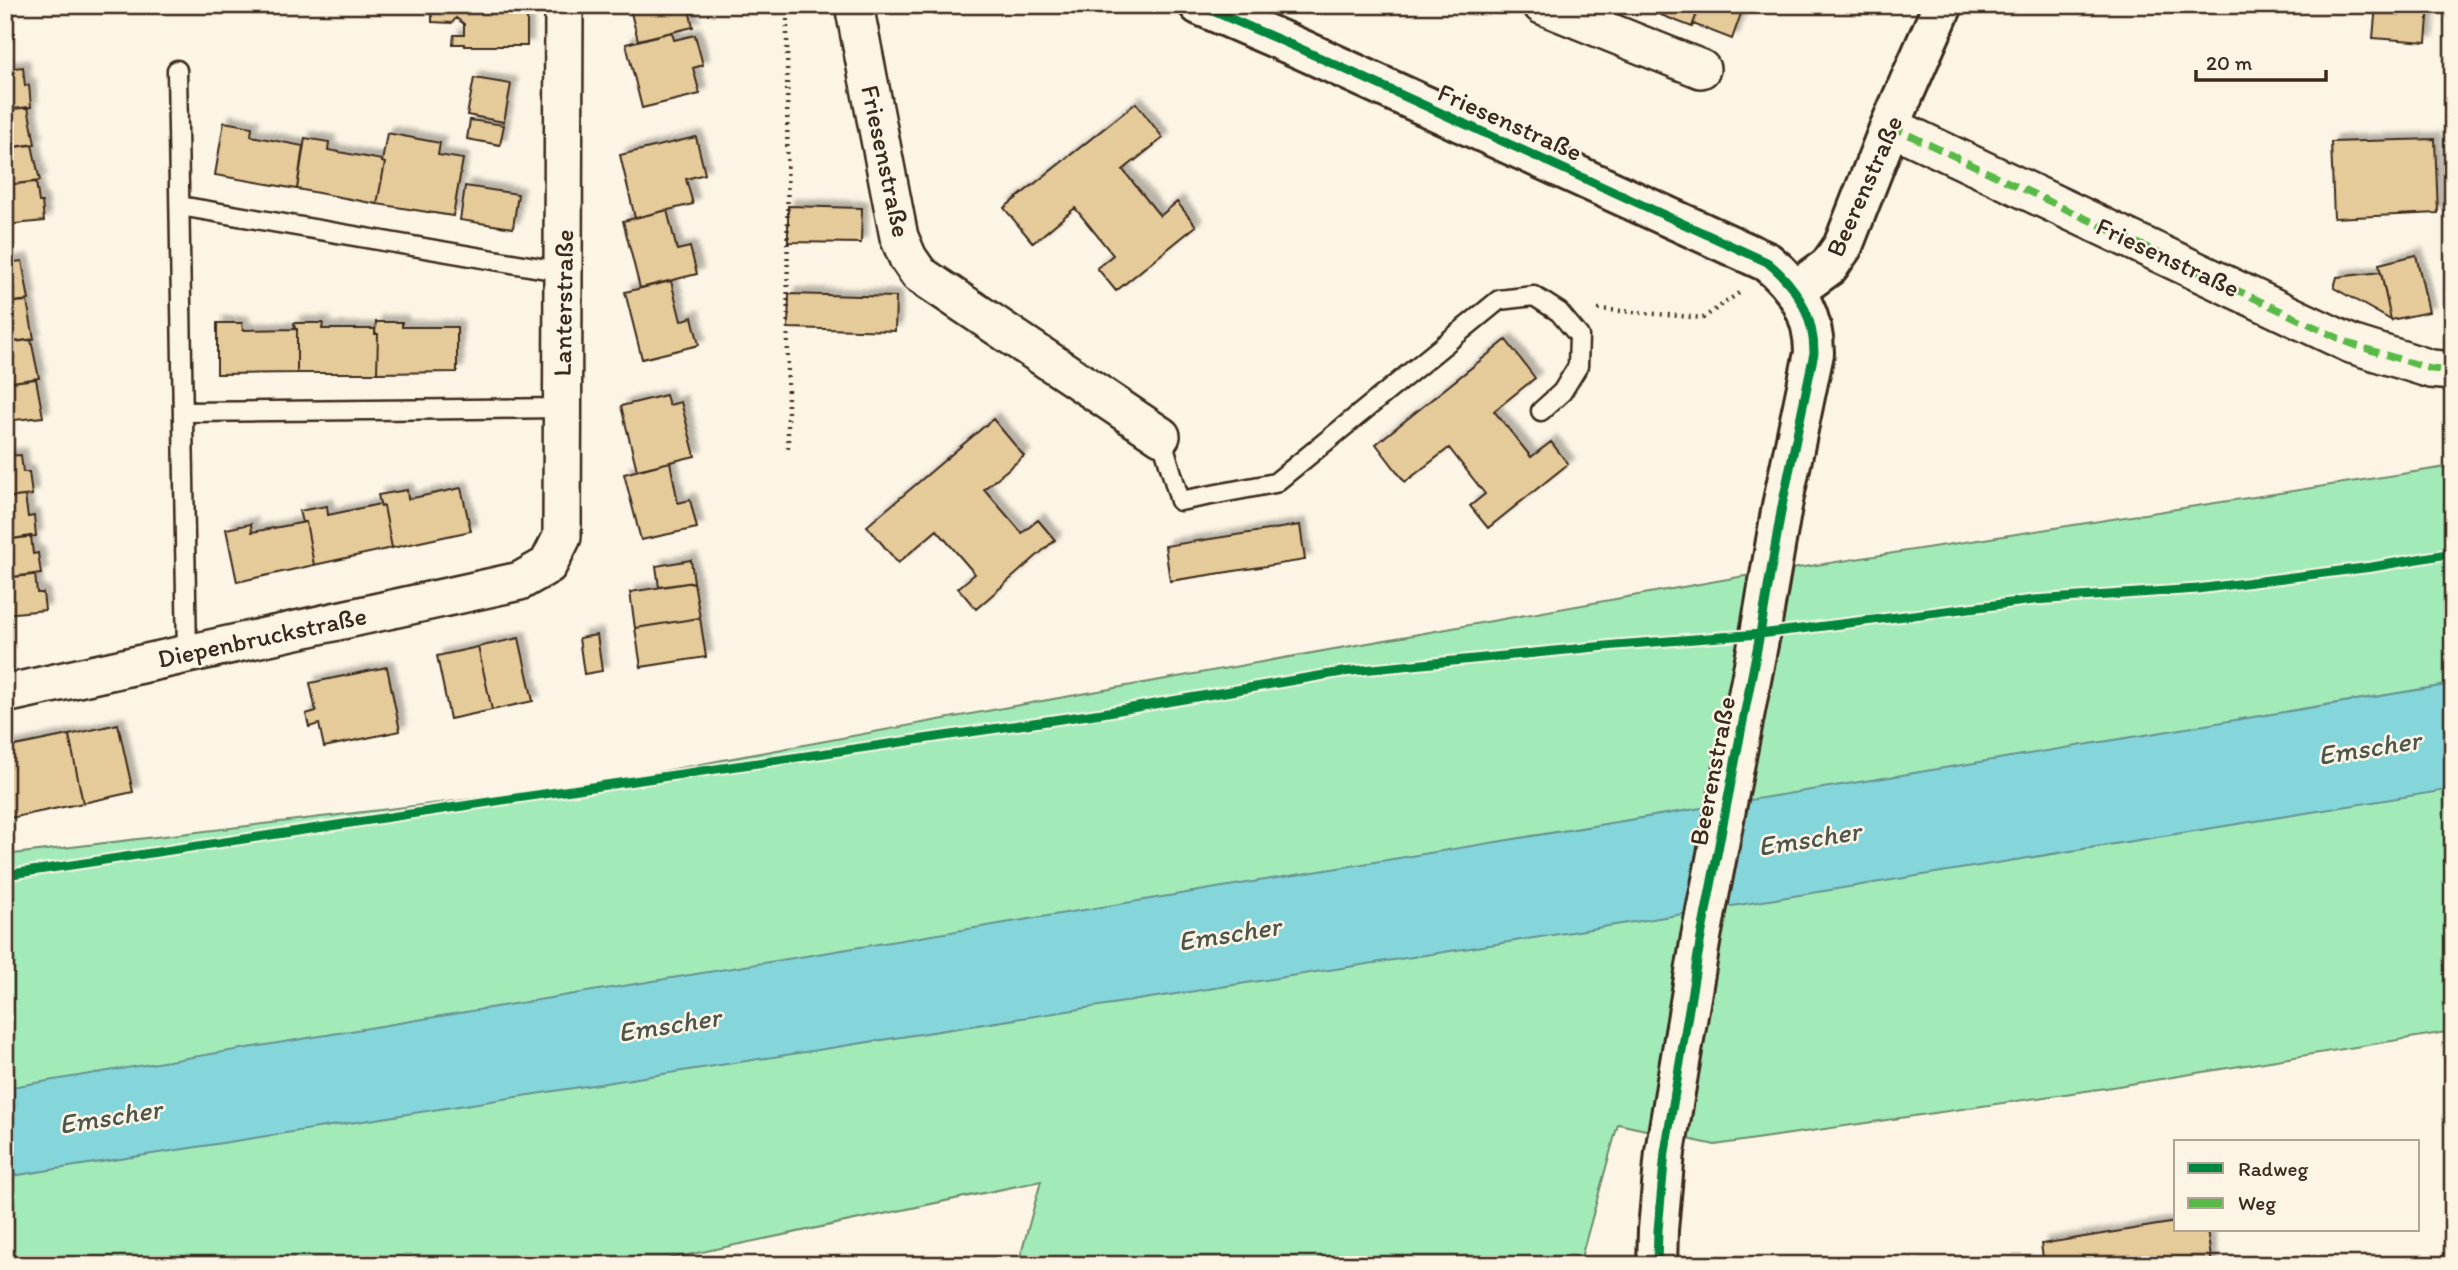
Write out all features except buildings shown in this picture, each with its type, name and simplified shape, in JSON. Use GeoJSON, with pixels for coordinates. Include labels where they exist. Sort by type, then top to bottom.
{"type":"FeatureCollection","features":[{"type":"Feature","properties":{"kind":"main road","name":"Friesenstraße"},"geometry":{"type":"LineString","coordinates":[[1199,5],[1761,260],[1778,271],[1796,290]]}},
{"type":"Feature","properties":{"kind":"main road","name":"Beerenstraße"},"geometry":{"type":"LineString","coordinates":[[1657,1265],[1660,1190],[1665,1152],[1701,937],[1782,506],[1814,353],[1814,332],[1796,290],[1829,266],[1843,247],[1890,126],[1943,5]]}},
{"type":"Feature","properties":{"kind":"street","name":"Lanterstraße"},"geometry":{"type":"LineString","coordinates":[[520,582],[548,565],[562,537],[564,5]]}},
{"type":"Feature","properties":{"kind":"street","name":"Friesenstraße"},"geometry":{"type":"LineString","coordinates":[[854,5],[899,237],[919,274],[1161,436]]}},
{"type":"Feature","properties":{"kind":"street"},"geometry":{"type":"LineString","coordinates":[[1542,5],[1701,69]]}},
{"type":"Feature","properties":{"kind":"street","name":"Friesenstraße"},"geometry":{"type":"LineString","coordinates":[[1890,126],[2351,344],[2431,369],[2453,371]]}},
{"type":"Feature","properties":{"kind":"street","name":"Diepenbruckstraße"},"geometry":{"type":"LineString","coordinates":[[5,694],[520,582]]}},
{"type":"Feature","properties":{"kind":"lane"},"geometry":{"type":"LineString","coordinates":[[177,70],[185,412],[187,654]]}},
{"type":"Feature","properties":{"kind":"lane"},"geometry":{"type":"LineString","coordinates":[[180,206],[564,272]]}},
{"type":"Feature","properties":{"kind":"lane"},"geometry":{"type":"LineString","coordinates":[[1161,436],[1180,501],[1275,483],[1499,300],[1534,296],[1559,312],[1579,336],[1578,366],[1562,392],[1541,411]]}},
{"type":"Feature","properties":{"kind":"lane"},"geometry":{"type":"LineString","coordinates":[[185,412],[562,408]]}},
{"type":"Feature","properties":{"kind":"path"},"geometry":{"type":"LineString","coordinates":[[787,5],[788,449]]}},
{"type":"Feature","properties":{"kind":"path"},"geometry":{"type":"LineString","coordinates":[[1559,312],[1586,308],[1703,318],[1739,293],[1761,260]]}},
{"type":"Feature","properties":{"kind":"green space"},"geometry":{"type":"Polygon","coordinates":[[[2453,466],[2453,1031],[2106,1088],[1715,1145],[1618,1124],[1579,1265],[1018,1265],[1041,1181],[640,1265],[5,1265],[5,855],[588,785],[1739,577],[2453,466]]]}},
{"type":"Feature","properties":{"kind":"water","name":"Emscher"},"geometry":{"type":"Polygon","coordinates":[[[2453,684],[2453,789],[1572,932],[5,1177],[5,1088],[2453,684]]]}},
{"type":"Feature","properties":{"kind":"marked path"},"geometry":{"type":"LineString","coordinates":[[1890,126],[2351,344],[2431,369],[2453,371]]}},
{"type":"Feature","properties":{"kind":"cycle path"},"geometry":{"type":"LineString","coordinates":[[1199,5],[1767,262],[1795,291],[1807,314],[1814,353],[1782,506],[1701,937],[1665,1152],[1657,1265]]}},
{"type":"Feature","properties":{"kind":"cycle path"},"geometry":{"type":"LineString","coordinates":[[5,875],[1102,713],[1342,672],[1760,634],[2034,600],[2197,589],[2372,567],[2453,553]]}}]}
